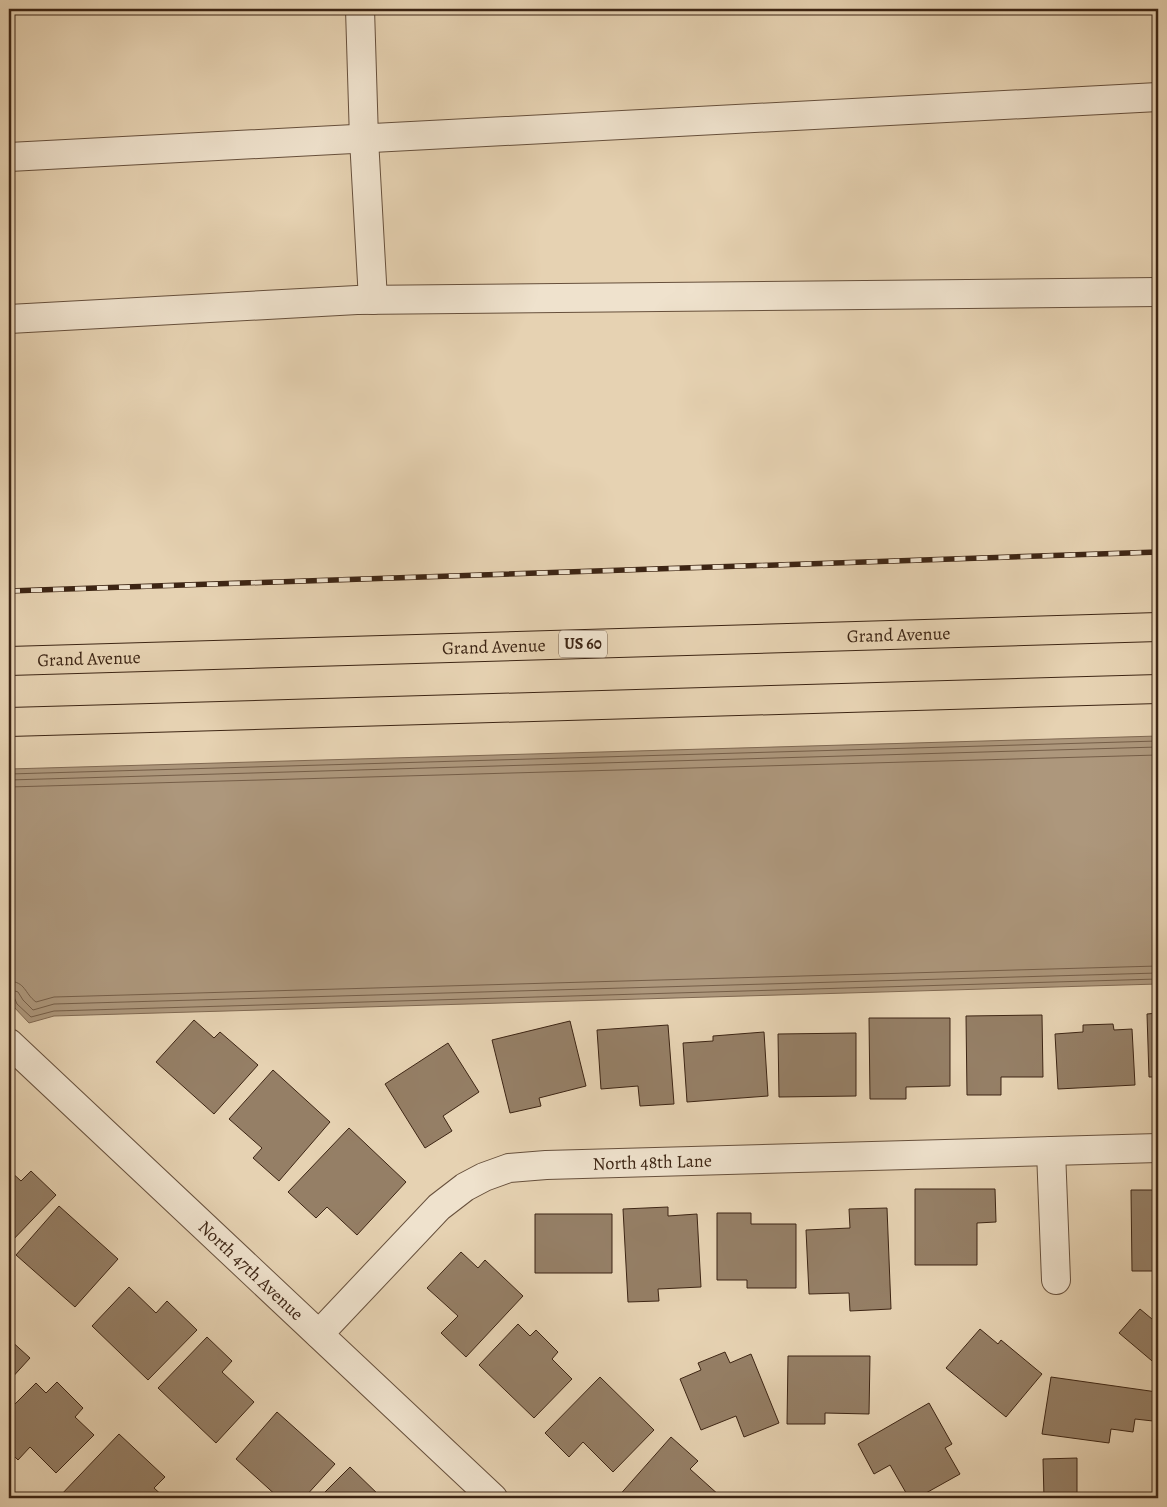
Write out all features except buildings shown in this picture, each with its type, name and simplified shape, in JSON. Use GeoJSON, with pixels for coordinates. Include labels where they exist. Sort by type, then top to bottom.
{"type":"FeatureCollection","features":[{"type":"Feature","properties":{"kind":"highway","name":"Grand Avenue"},"geometry":{"type":"LineString","coordinates":[[9,662],[1158,627]]}},
{"type":"Feature","properties":{"kind":"highway"},"geometry":{"type":"LineString","coordinates":[[9,722],[1158,688]]}},
{"type":"Feature","properties":{"kind":"street"},"geometry":{"type":"LineString","coordinates":[[360,9],[364,139],[373,300]]}},
{"type":"Feature","properties":{"kind":"street"},"geometry":{"type":"LineString","coordinates":[[9,157],[1158,98]]}},
{"type":"Feature","properties":{"kind":"street"},"geometry":{"type":"LineString","coordinates":[[9,319],[373,300],[1158,292]]}},
{"type":"Feature","properties":{"kind":"street","name":"North 47th Avenue"},"geometry":{"type":"LineString","coordinates":[[9,1043],[493,1498]]}},
{"type":"Feature","properties":{"kind":"street","name":"North 48th Lane"},"geometry":{"type":"LineString","coordinates":[[319,1334],[439,1207],[465,1187],[484,1177],[509,1168],[546,1165],[1158,1148]]}},
{"type":"Feature","properties":{"kind":"street"},"geometry":{"type":"LineString","coordinates":[[1051,1151],[1056,1280]]}},
{"type":"Feature","properties":{"kind":"water"},"geometry":{"type":"Polygon","coordinates":[[[1158,736],[1158,984],[54,1016],[29,1023],[13,1006],[9,995],[9,769],[1158,736]]]}},
{"type":"Feature","properties":{"kind":"railway"},"geometry":{"type":"LineString","coordinates":[[9,591],[1158,552]]}}]}
